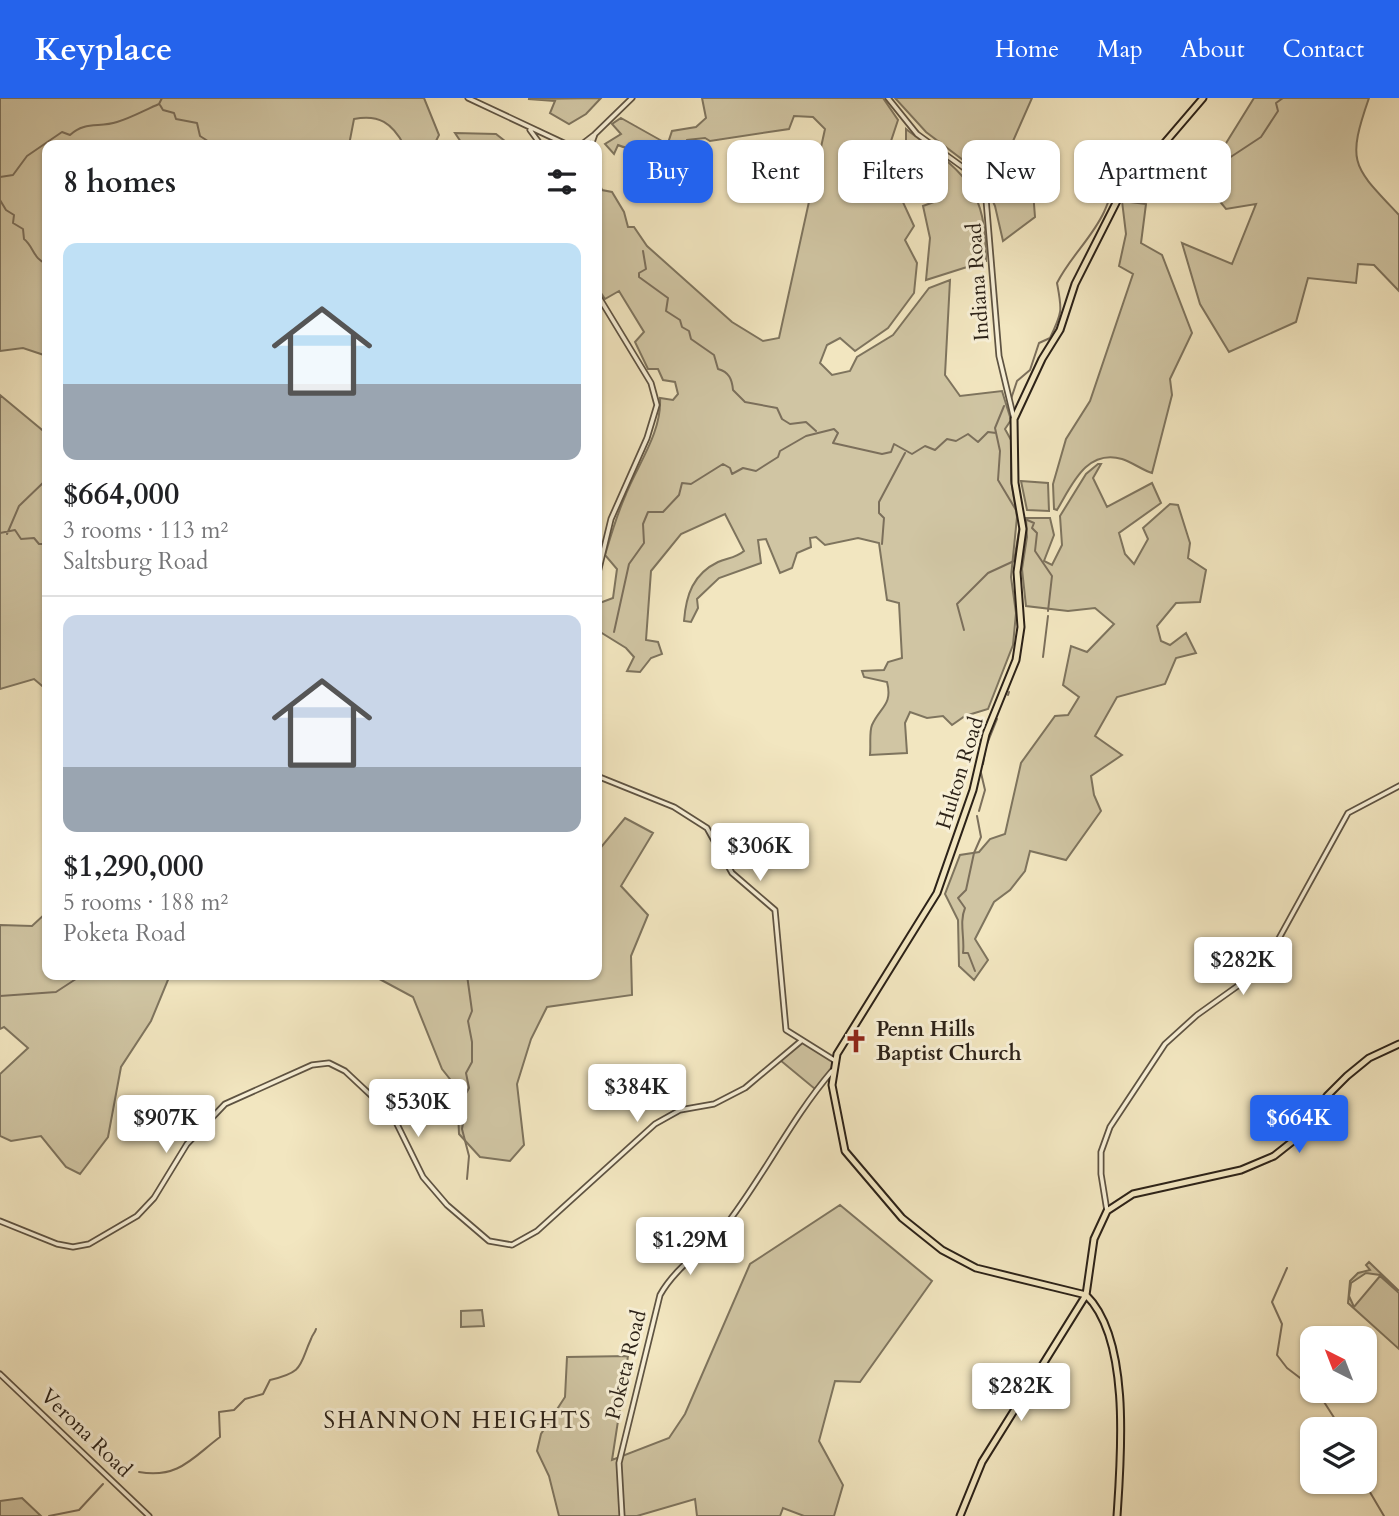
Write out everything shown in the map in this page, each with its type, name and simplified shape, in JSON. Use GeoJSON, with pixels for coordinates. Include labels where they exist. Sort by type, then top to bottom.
{"type":"FeatureCollection","features":[{"type":"Feature","properties":{"kind":"main road","name":"Hulton Road"},"geometry":{"type":"LineString","coordinates":[[1086,1295],[976,1268],[951,1255],[914,1228],[856,1167],[845,1151],[832,1071],[835,1059],[937,893],[973,790],[984,739],[1016,660],[1021,627],[1017,572],[1023,529],[1015,483],[1014,419],[1042,359],[1060,330],[1075,284],[1120,195],[1203,98]]}},
{"type":"Feature","properties":{"kind":"main road"},"geometry":{"type":"LineString","coordinates":[[960,1516],[982,1462],[1086,1295],[1094,1239],[1107,1211],[1133,1194],[1241,1170],[1274,1156],[1298,1137],[1337,1084],[1369,1058],[1399,1044]]}},
{"type":"Feature","properties":{"kind":"main road"},"geometry":{"type":"LineString","coordinates":[[1086,1295],[1105,1320],[1113,1346],[1121,1434],[1117,1516]]}},
{"type":"Feature","properties":{"kind":"street"},"geometry":{"type":"LineString","coordinates":[[468,98],[556,140]]}},
{"type":"Feature","properties":{"kind":"street"},"geometry":{"type":"LineString","coordinates":[[588,140],[632,98]]}},
{"type":"Feature","properties":{"kind":"street","name":"Indiana Road"},"geometry":{"type":"LineString","coordinates":[[888,98],[917,134],[971,173],[986,199],[999,356],[1014,419]]}},
{"type":"Feature","properties":{"kind":"street"},"geometry":{"type":"LineString","coordinates":[[528,128],[537,140]]}},
{"type":"Feature","properties":{"kind":"street"},"geometry":{"type":"LineString","coordinates":[[593,140],[596,134]]}},
{"type":"Feature","properties":{"kind":"street"},"geometry":{"type":"LineString","coordinates":[[602,302],[651,383],[657,405],[647,438],[611,519],[602,556]]}},
{"type":"Feature","properties":{"kind":"street"},"geometry":{"type":"LineString","coordinates":[[602,778],[690,815],[707,828],[743,885],[775,910],[785,1025],[789,1033],[835,1059]]}},
{"type":"Feature","properties":{"kind":"street"},"geometry":{"type":"LineString","coordinates":[[1107,1211],[1101,1174],[1101,1152],[1110,1127],[1165,1044],[1259,967],[1272,951],[1348,813],[1399,786]]}},
{"type":"Feature","properties":{"kind":"street"},"geometry":{"type":"LineString","coordinates":[[0,1221],[57,1244],[73,1247],[89,1244],[137,1216],[154,1198],[187,1144],[225,1104],[312,1065],[329,1063],[345,1071],[393,1116],[423,1177],[447,1205],[489,1241],[512,1245],[537,1231],[655,1124],[680,1110],[714,1104],[745,1088],[802,1041]]}},
{"type":"Feature","properties":{"kind":"street","name":"Poketa Road"},"geometry":{"type":"LineString","coordinates":[[622,1516],[619,1463],[660,1295],[672,1278],[729,1221],[789,1125],[832,1071]]}},
{"type":"Feature","properties":{"kind":"street","name":"Verona Road"},"geometry":{"type":"LineString","coordinates":[[0,1374],[149,1516]]}},
{"type":"Feature","properties":{"kind":"shaded area"},"geometry":{"type":"Polygon","coordinates":[[[0,98],[424,98],[439,135],[436,140],[401,140],[384,122],[363,118],[354,119],[350,140],[42,140],[42,354],[23,348],[0,351],[0,98]]]}},
{"type":"Feature","properties":{"kind":"shaded area"},"geometry":{"type":"Polygon","coordinates":[[[601,98],[586,114],[569,124],[550,113],[555,101],[528,99],[601,98]]]}},
{"type":"Feature","properties":{"kind":"shaded area"},"geometry":{"type":"Polygon","coordinates":[[[702,98],[883,98],[898,120],[891,140],[838,140],[838,203],[903,203],[914,226],[905,240],[917,263],[914,293],[888,328],[855,351],[840,338],[827,345],[820,363],[832,375],[850,371],[857,357],[893,335],[929,288],[950,280],[945,375],[960,396],[1002,391],[1011,420],[1005,429],[1011,440],[1011,480],[1017,517],[1011,577],[1016,613],[1013,645],[988,709],[965,716],[952,725],[943,716],[927,718],[910,712],[905,723],[907,753],[870,755],[871,728],[887,701],[888,690],[887,682],[864,677],[862,671],[884,670],[888,662],[902,658],[899,603],[887,600],[879,543],[858,538],[825,545],[816,537],[810,538],[811,547],[797,553],[792,568],[780,573],[766,539],[758,540],[761,563],[719,578],[697,599],[698,608],[691,622],[684,621],[692,586],[702,573],[718,562],[744,551],[725,514],[681,534],[651,571],[646,640],[658,642],[662,654],[651,658],[640,672],[627,671],[634,657],[626,648],[602,633],[602,602],[613,598],[617,569],[605,555],[617,517],[653,435],[660,411],[660,398],[673,400],[678,394],[675,382],[663,380],[658,369],[648,369],[635,342],[644,332],[619,291],[605,299],[602,294],[602,190],[612,192],[624,212],[628,227],[634,227],[647,246],[732,322],[763,341],[779,338],[809,203],[824,203],[823,140],[825,129],[813,117],[794,116],[789,129],[713,141],[705,138],[669,140],[672,131],[696,127],[706,118],[702,98]]]}},
{"type":"Feature","properties":{"kind":"shaded area"},"geometry":{"type":"Polygon","coordinates":[[[895,98],[1032,98],[1013,140],[962,140],[962,159],[948,149],[948,140],[937,140],[895,98]]]}},
{"type":"Feature","properties":{"kind":"shaded area"},"geometry":{"type":"Polygon","coordinates":[[[1254,98],[1369,98],[1356,151],[1363,174],[1399,215],[1399,291],[1374,265],[1358,264],[1356,283],[1308,278],[1296,322],[1229,352],[1200,304],[1182,243],[1232,264],[1256,204],[1226,209],[1221,203],[1231,203],[1231,140],[1228,140],[1254,98]]]}},
{"type":"Feature","properties":{"kind":"shaded area"},"geometry":{"type":"Polygon","coordinates":[[[621,118],[660,140],[623,140],[623,146],[618,145],[614,154],[605,144],[621,134],[612,124],[621,118]]]}},
{"type":"Feature","properties":{"kind":"shaded area"},"geometry":{"type":"Polygon","coordinates":[[[906,129],[921,140],[906,140],[906,129]]]}},
{"type":"Feature","properties":{"kind":"shaded area"},"geometry":{"type":"Polygon","coordinates":[[[455,133],[496,134],[504,140],[460,140],[455,133]]]}},
{"type":"Feature","properties":{"kind":"shaded area"},"geometry":{"type":"Polygon","coordinates":[[[948,162],[962,177],[962,203],[978,203],[985,235],[986,261],[926,280],[930,238],[923,206],[948,203],[948,162]]]}},
{"type":"Feature","properties":{"kind":"shaded area"},"geometry":{"type":"Polygon","coordinates":[[[994,203],[1034,203],[1035,217],[1003,241],[994,203]]]}},
{"type":"Feature","properties":{"kind":"shaded area"},"geometry":{"type":"Polygon","coordinates":[[[1122,203],[1146,204],[1141,243],[1162,255],[1192,333],[1170,379],[1172,395],[1152,473],[1122,459],[1099,459],[1082,471],[1057,510],[1054,509],[1053,484],[1066,439],[1090,401],[1133,274],[1119,266],[1126,234],[1122,203]]]}},
{"type":"Feature","properties":{"kind":"shaded area"},"geometry":{"type":"Polygon","coordinates":[[[0,395],[42,430],[42,686],[34,679],[0,689],[0,395]]]}},
{"type":"Feature","properties":{"kind":"shaded area"},"geometry":{"type":"Polygon","coordinates":[[[1101,464],[1093,478],[1107,507],[1152,483],[1161,503],[1119,533],[1125,554],[1134,564],[1148,539],[1143,528],[1170,504],[1178,505],[1190,543],[1188,558],[1206,570],[1200,602],[1176,603],[1157,626],[1161,641],[1170,645],[1186,633],[1196,653],[1176,658],[1165,684],[1117,697],[1095,736],[1122,755],[1091,776],[1094,795],[1101,811],[1066,860],[1030,851],[1025,871],[1010,890],[994,902],[975,939],[988,960],[974,980],[959,966],[958,920],[945,894],[960,855],[979,852],[990,839],[1005,834],[1021,763],[1055,716],[1068,715],[1079,697],[1063,685],[1071,646],[1087,652],[1114,624],[1095,608],[1068,611],[1026,606],[1022,569],[1027,537],[1026,518],[1050,518],[1054,535],[1044,561],[1052,565],[1062,545],[1060,516],[1086,474],[1101,464]]]}},
{"type":"Feature","properties":{"kind":"shaded area"},"geometry":{"type":"Polygon","coordinates":[[[1021,481],[1048,483],[1049,511],[1027,510],[1021,481]]]}},
{"type":"Feature","properties":{"kind":"shaded area"},"geometry":{"type":"Polygon","coordinates":[[[625,818],[653,833],[621,886],[648,915],[631,956],[632,995],[547,1007],[531,1039],[517,1084],[524,1145],[510,1161],[480,1157],[459,1134],[457,1088],[442,1069],[413,997],[381,980],[602,980],[602,846],[625,818]]]}},
{"type":"Feature","properties":{"kind":"shaded area"},"geometry":{"type":"Polygon","coordinates":[[[42,917],[42,980],[168,980],[151,1021],[121,1067],[108,1137],[80,1174],[66,1167],[41,1136],[11,1141],[0,1136],[0,1074],[28,1048],[4,1027],[0,1029],[0,925],[32,926],[42,917]]]}},
{"type":"Feature","properties":{"kind":"shaded area"},"geometry":{"type":"Polygon","coordinates":[[[801,1041],[834,1060],[832,1071],[815,1089],[780,1060],[801,1041]]]}},
{"type":"Feature","properties":{"kind":"shaded area"},"geometry":{"type":"Polygon","coordinates":[[[840,1205],[932,1281],[860,1382],[835,1381],[819,1441],[843,1485],[834,1516],[804,1516],[783,1508],[780,1516],[697,1516],[695,1499],[637,1516],[559,1516],[549,1476],[537,1451],[541,1434],[565,1397],[567,1357],[628,1356],[612,1460],[669,1438],[685,1414],[750,1264],[840,1205]]]}},
{"type":"Feature","properties":{"kind":"shaded area"},"geometry":{"type":"Polygon","coordinates":[[[1369,1262],[1399,1291],[1380,1275],[1366,1273],[1351,1283],[1349,1296],[1354,1307],[1380,1276],[1399,1293],[1399,1349],[1377,1329],[1377,1326],[1374,1326],[1348,1303],[1350,1281],[1358,1273],[1370,1270],[1366,1265],[1369,1262]]]}},
{"type":"Feature","properties":{"kind":"shaded area"},"geometry":{"type":"Polygon","coordinates":[[[482,1310],[484,1326],[461,1327],[461,1311],[482,1310]]]}},
{"type":"Feature","properties":{"kind":"shaded area"},"geometry":{"type":"Polygon","coordinates":[[[22,1498],[41,1516],[0,1516],[0,1501],[22,1498]]]}},
{"type":"Feature","properties":{"kind":"waterway"},"geometry":{"type":"LineString","coordinates":[[50,140],[62,132],[70,135],[87,126],[122,120],[159,104],[162,98]]}},
{"type":"Feature","properties":{"kind":"waterway"},"geometry":{"type":"LineString","coordinates":[[1231,157],[1261,137],[1278,111],[1276,103],[1283,98]]}},
{"type":"Feature","properties":{"kind":"waterway"},"geometry":{"type":"LineString","coordinates":[[160,105],[163,110],[174,113],[176,119],[197,123],[200,136],[206,140]]}},
{"type":"Feature","properties":{"kind":"waterway"},"geometry":{"type":"LineString","coordinates":[[0,177],[13,175],[27,156],[42,146]]}},
{"type":"Feature","properties":{"kind":"waterway"},"geometry":{"type":"LineString","coordinates":[[0,200],[6,210],[14,215],[13,223],[23,229],[24,239],[42,262]]}},
{"type":"Feature","properties":{"kind":"waterway"},"geometry":{"type":"LineString","coordinates":[[1011,399],[1017,381],[1030,370],[1039,343],[1050,338],[1057,322],[1060,305],[1057,283],[1099,221],[1108,203]]}},
{"type":"Feature","properties":{"kind":"waterway"},"geometry":{"type":"LineString","coordinates":[[643,251],[646,269],[639,273],[639,277],[668,298],[666,311],[680,320],[682,327],[689,331],[691,339],[714,355],[718,369],[729,377],[733,390],[745,402],[777,408],[782,419],[790,424],[806,422],[816,431]]}},
{"type":"Feature","properties":{"kind":"waterway"},"geometry":{"type":"LineString","coordinates":[[1004,406],[995,428],[1000,451],[998,480],[1019,515]]}},
{"type":"Feature","properties":{"kind":"waterway"},"geometry":{"type":"LineString","coordinates":[[614,632],[629,564],[644,543],[643,524],[648,512],[663,512],[679,495],[682,483],[691,484],[723,464],[730,468],[732,474],[743,468],[756,471],[778,457],[780,451],[806,436],[834,429],[838,433],[833,443],[882,454],[891,452],[894,444],[912,454],[925,446],[935,450],[947,439],[956,441],[968,434],[978,442],[988,432],[996,433]]}},
{"type":"Feature","properties":{"kind":"waterway"},"geometry":{"type":"LineString","coordinates":[[882,544],[884,518],[879,513],[879,502],[905,453]]}},
{"type":"Feature","properties":{"kind":"waterway"},"geometry":{"type":"LineString","coordinates":[[7,534],[19,506],[42,484]]}},
{"type":"Feature","properties":{"kind":"waterway"},"geometry":{"type":"LineString","coordinates":[[1025,519],[1034,523],[1032,528],[1037,533],[1035,551],[1052,576],[1048,611]]}},
{"type":"Feature","properties":{"kind":"waterway"},"geometry":{"type":"LineString","coordinates":[[964,630],[957,604],[988,573],[1014,561],[1020,525]]}},
{"type":"Feature","properties":{"kind":"waterway"},"geometry":{"type":"LineString","coordinates":[[0,533],[15,530],[21,539],[34,538],[42,544]]}},
{"type":"Feature","properties":{"kind":"waterway"},"geometry":{"type":"LineString","coordinates":[[1043,657],[1048,616]]}},
{"type":"Feature","properties":{"kind":"waterway"},"geometry":{"type":"LineString","coordinates":[[987,744],[997,719]]}},
{"type":"Feature","properties":{"kind":"waterway"},"geometry":{"type":"LineString","coordinates":[[983,764],[985,751]]}},
{"type":"Feature","properties":{"kind":"waterway"},"geometry":{"type":"LineString","coordinates":[[979,811],[985,790],[981,773]]}},
{"type":"Feature","properties":{"kind":"waterway"},"geometry":{"type":"LineString","coordinates":[[975,971],[968,953],[963,953],[962,919],[965,908],[958,898],[966,890],[974,853],[981,837],[977,816]]}},
{"type":"Feature","properties":{"kind":"waterway"},"geometry":{"type":"LineString","coordinates":[[0,996],[56,992],[74,980]]}},
{"type":"Feature","properties":{"kind":"waterway"},"geometry":{"type":"LineString","coordinates":[[467,1179],[469,1156],[462,1129],[465,1110],[463,1099],[469,1088],[466,1073],[472,1062],[468,1021],[472,1011],[468,980]]}},
{"type":"Feature","properties":{"kind":"waterway"},"geometry":{"type":"LineString","coordinates":[[1287,1268],[1272,1302],[1282,1324],[1277,1355],[1287,1368],[1300,1378]]}},
{"type":"Feature","properties":{"kind":"waterway"},"geometry":{"type":"LineString","coordinates":[[139,1472],[153,1473],[175,1469],[202,1452],[220,1437],[219,1412],[234,1410],[245,1399],[263,1394],[270,1380],[295,1370],[302,1361],[316,1329]]}},
{"type":"Feature","properties":{"kind":"waterway"},"geometry":{"type":"LineString","coordinates":[[1325,1404],[1334,1417]]}},
{"type":"Feature","properties":{"kind":"waterway"},"geometry":{"type":"LineString","coordinates":[[49,1516],[79,1510],[103,1484]]}},
{"type":"Feature","properties":{"kind":"waterway"},"geometry":{"type":"LineString","coordinates":[[1371,1494],[1384,1516]]}},
{"type":"Feature","properties":{"kind":"place","name":"Penn Hills Baptist Church"},"geometry":{"type":"Point","coordinates":[856,1041]}},
{"type":"Feature","properties":{"kind":"district","name":"SHANNON HEIGHTS"},"geometry":{"type":"Point","coordinates":[458,1420]}}]}
